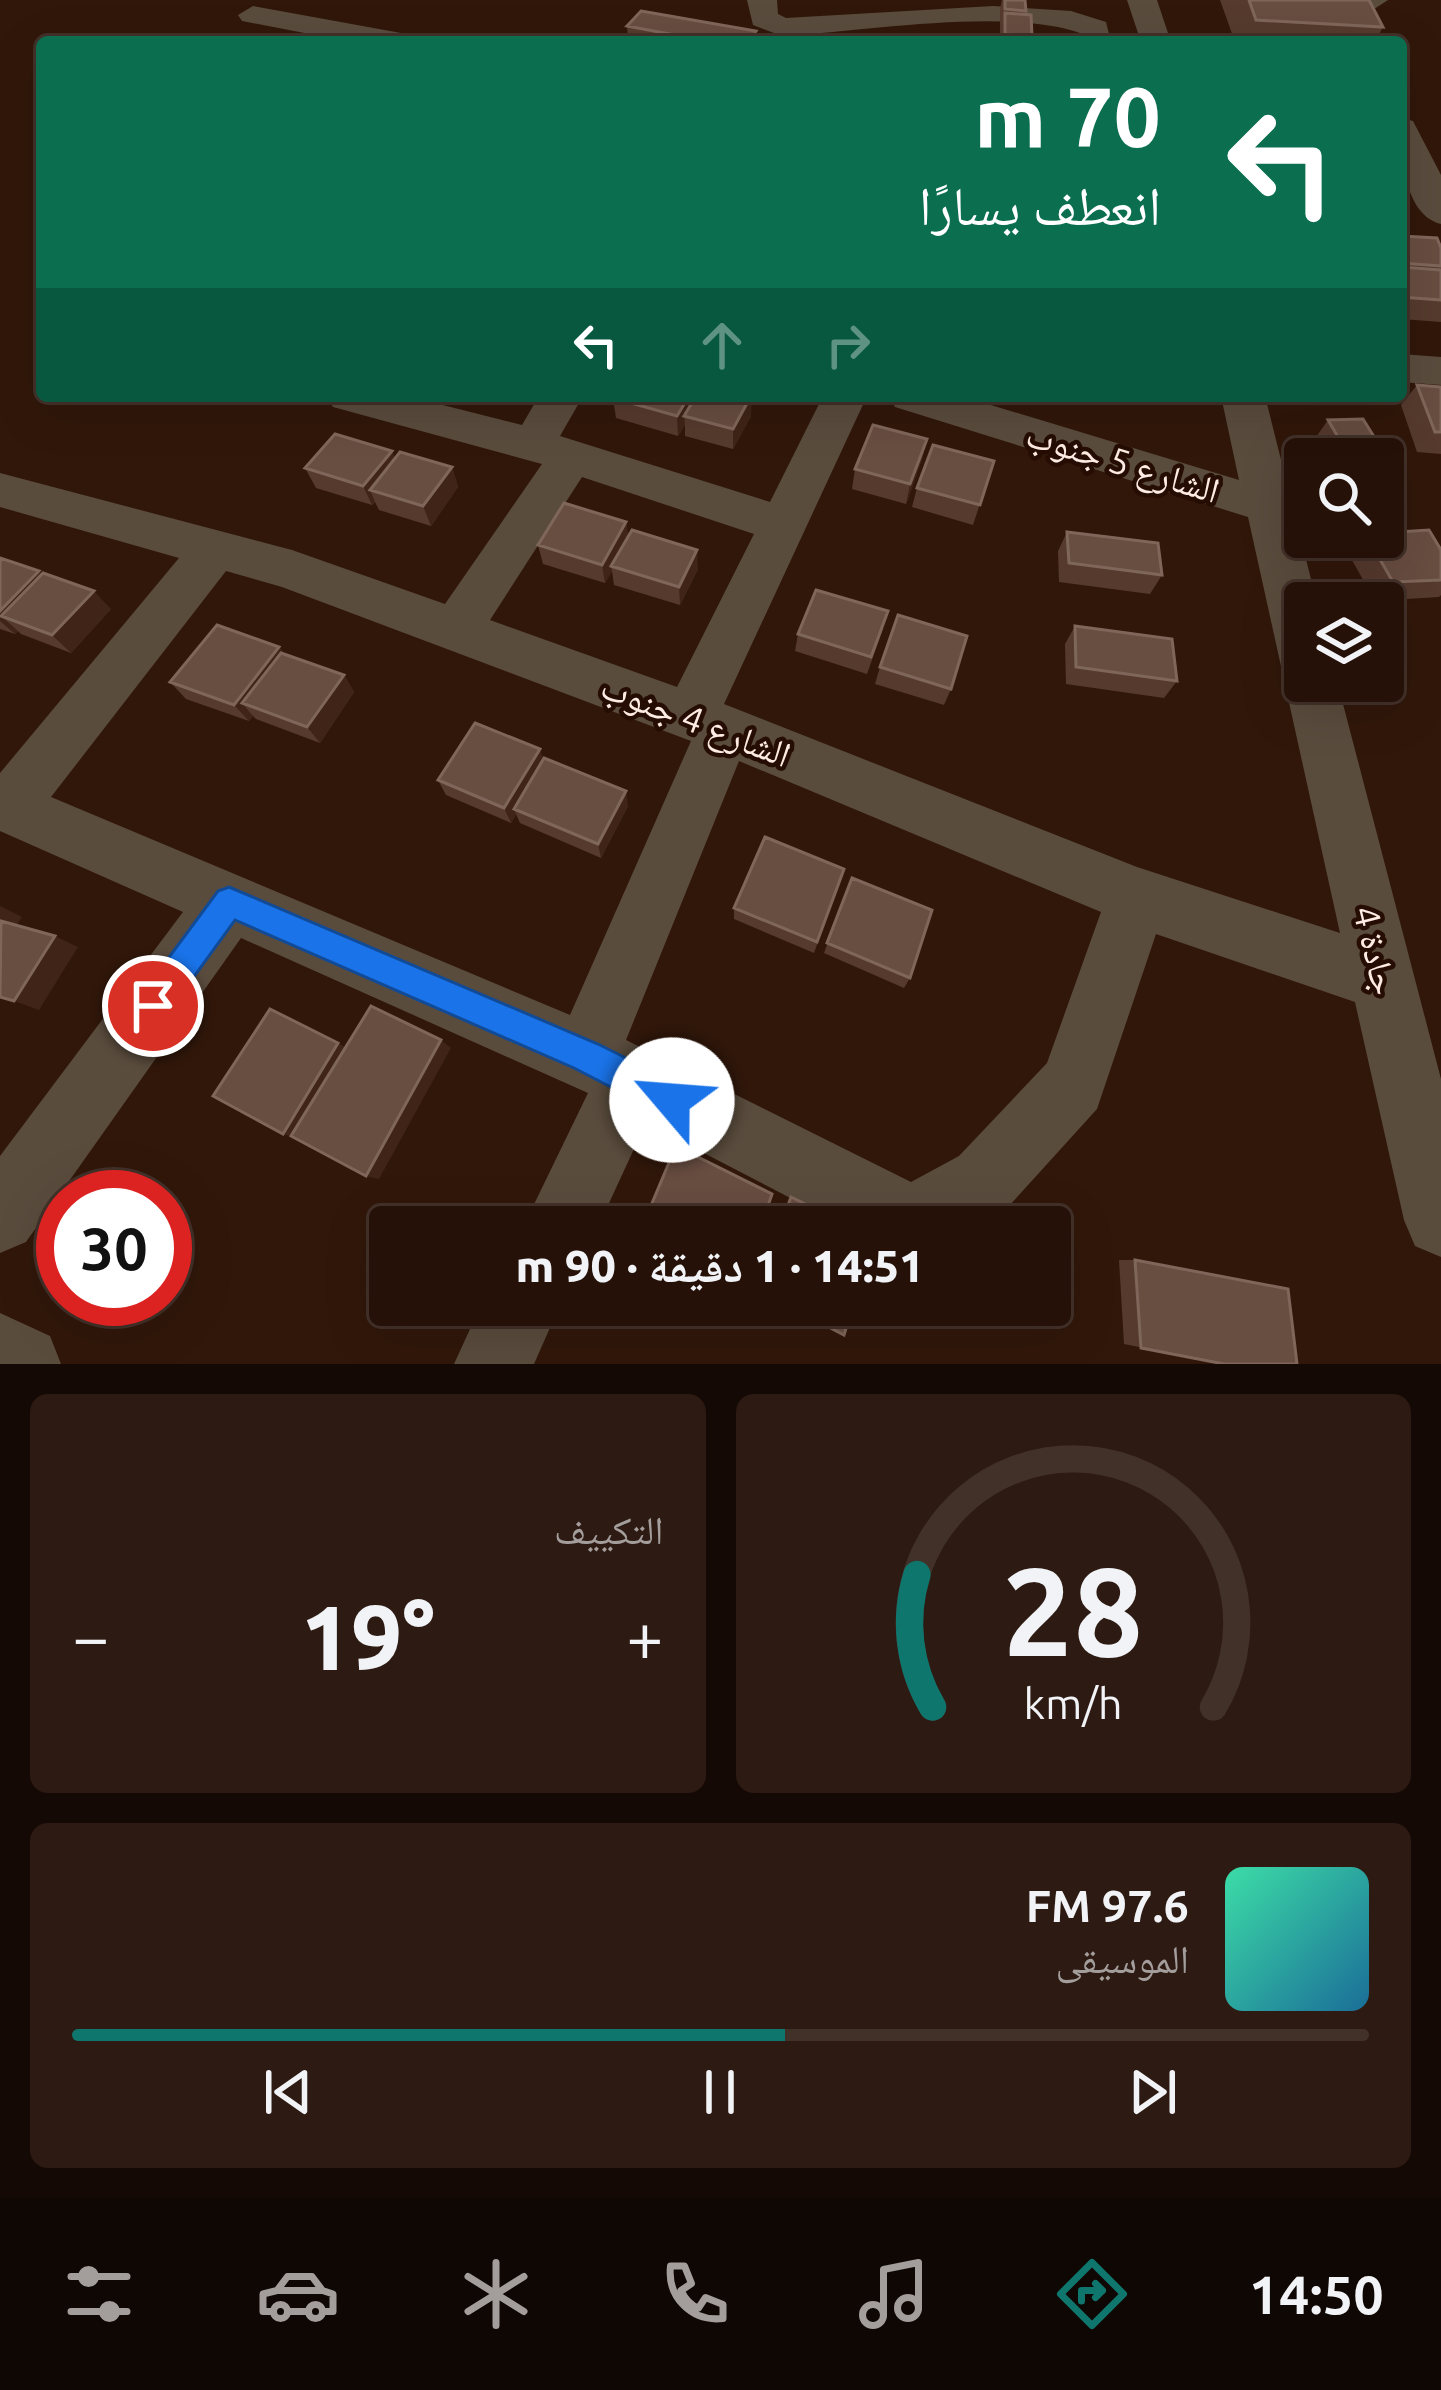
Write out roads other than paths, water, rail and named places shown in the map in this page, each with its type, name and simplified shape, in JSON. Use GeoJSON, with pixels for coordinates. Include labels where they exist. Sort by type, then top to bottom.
{"type":"FeatureCollection","features":[{"type":"Feature","properties":{"kind":"street"},"geometry":{"type":"LineString","coordinates":[[761,0],[764,19],[782,27],[962,6],[1058,7],[1085,17],[1096,36]]}},
{"type":"Feature","properties":{"kind":"street"},"geometry":{"type":"LineString","coordinates":[[1142,0],[1154,36]]}},
{"type":"Feature","properties":{"kind":"street"},"geometry":{"type":"LineString","coordinates":[[1359,36],[1348,10],[1373,0]]}},
{"type":"Feature","properties":{"kind":"street"},"geometry":{"type":"LineString","coordinates":[[234,36],[260,8],[376,36]]}},
{"type":"Feature","properties":{"kind":"street"},"geometry":{"type":"LineString","coordinates":[[1407,141],[1441,213]]}},
{"type":"Feature","properties":{"kind":"street"},"geometry":{"type":"LineString","coordinates":[[1407,368],[1441,371]]}},
{"type":"Feature","properties":{"kind":"street"},"geometry":{"type":"LineString","coordinates":[[372,402],[553,450],[782,525]]}},
{"type":"Feature","properties":{"kind":"street"},"geometry":{"type":"LineString","coordinates":[[456,630],[553,450],[560,402]]}},
{"type":"Feature","properties":{"kind":"street"},"geometry":{"type":"LineString","coordinates":[[566,1206],[707,723],[782,525],[842,402]]}},
{"type":"Feature","properties":{"kind":"street","name":"الشارع 5 جنوب"},"geometry":{"type":"LineString","coordinates":[[930,402],[1268,506]]}},
{"type":"Feature","properties":{"kind":"street"},"geometry":{"type":"LineString","coordinates":[[1244,402],[1286,582]]}},
{"type":"Feature","properties":{"kind":"street","name":"الشارع 4 جنوب"},"geometry":{"type":"LineString","coordinates":[[0,490],[292,570],[707,723],[1137,897],[1383,980]]}},
{"type":"Feature","properties":{"kind":"street"},"geometry":{"type":"LineString","coordinates":[[215,549],[4,805],[609,1068],[913,1222],[984,1181],[1072,1085],[1137,897]]}},
{"type":"Feature","properties":{"kind":"street","name":"جادة 4"},"geometry":{"type":"LineString","coordinates":[[1315,702],[1441,1220]]}},
{"type":"Feature","properties":{"kind":"street"},"geometry":{"type":"LineString","coordinates":[[0,1216],[229,902]]}},
{"type":"Feature","properties":{"kind":"street"},"geometry":{"type":"LineString","coordinates":[[493,1364],[511,1326]]}},
{"type":"Feature","properties":{"kind":"street"},"geometry":{"type":"LineString","coordinates":[[0,1352],[22,1364]]}}]}
